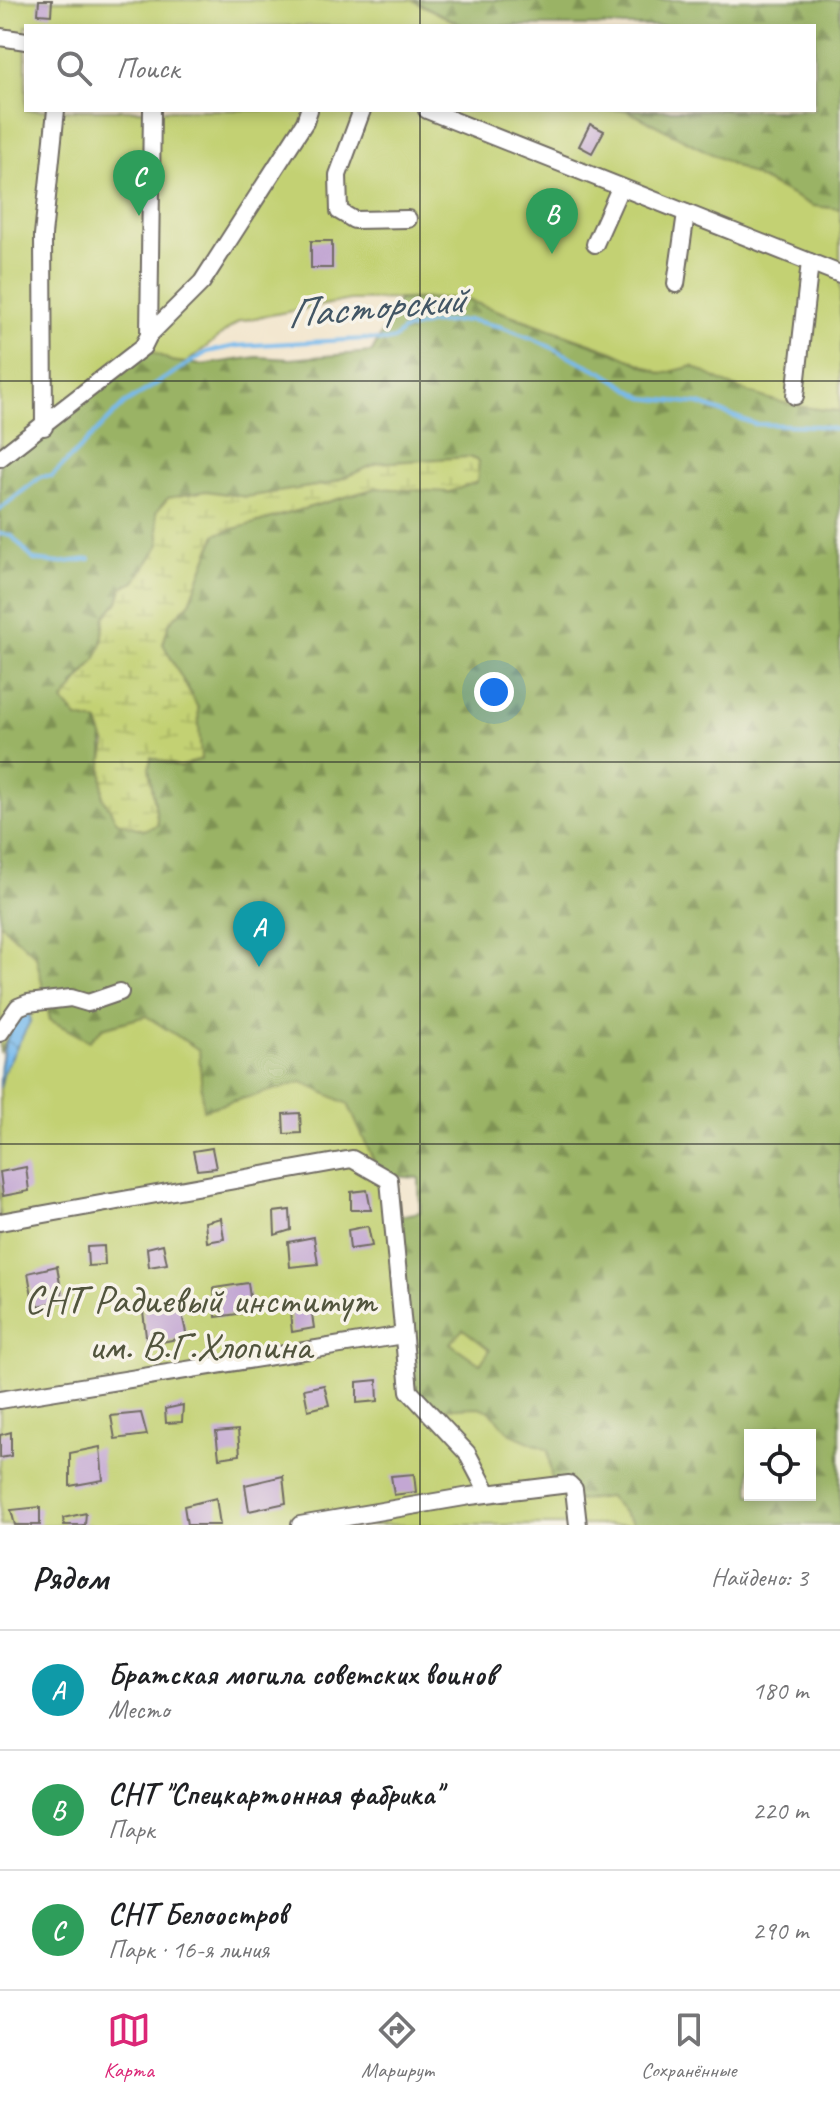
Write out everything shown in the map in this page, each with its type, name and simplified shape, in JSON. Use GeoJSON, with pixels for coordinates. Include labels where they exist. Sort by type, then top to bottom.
{"type":"FeatureCollection","features":[{"type":"Feature","properties":{"kind":"street"},"geometry":{"type":"LineString","coordinates":[[0,37],[24,41]]}},
{"type":"Feature","properties":{"kind":"street"},"geometry":{"type":"LineString","coordinates":[[44,427],[43,235],[56,112]]}},
{"type":"Feature","properties":{"kind":"street"},"geometry":{"type":"LineString","coordinates":[[149,335],[152,112]]}},
{"type":"Feature","properties":{"kind":"street"},"geometry":{"type":"LineString","coordinates":[[0,458],[132,358],[149,335],[202,282],[305,122],[308,112]]}},
{"type":"Feature","properties":{"kind":"street"},"geometry":{"type":"LineString","coordinates":[[361,112],[338,175],[339,211],[354,220],[408,219]]}},
{"type":"Feature","properties":{"kind":"street"},"geometry":{"type":"LineString","coordinates":[[432,112],[840,274]]}},
{"type":"Feature","properties":{"kind":"street"},"geometry":{"type":"LineString","coordinates":[[595,244],[620,188]]}},
{"type":"Feature","properties":{"kind":"street"},"geometry":{"type":"LineString","coordinates":[[676,284],[686,213]]}},
{"type":"Feature","properties":{"kind":"street"},"geometry":{"type":"LineString","coordinates":[[795,396],[810,262]]}},
{"type":"Feature","properties":{"kind":"street"},"geometry":{"type":"LineString","coordinates":[[0,1033],[18,1007],[28,1003],[71,998],[88,1003],[120,992]]}},
{"type":"Feature","properties":{"kind":"street"},"geometry":{"type":"LineString","coordinates":[[0,1222],[352,1159],[389,1180],[409,1391],[467,1453],[488,1493]]}},
{"type":"Feature","properties":{"kind":"street"},"geometry":{"type":"LineString","coordinates":[[0,1400],[403,1335]]}},
{"type":"Feature","properties":{"kind":"street"},"geometry":{"type":"LineString","coordinates":[[300,1525],[488,1493],[569,1484],[574,1489],[578,1525]]}},
{"type":"Feature","properties":{"kind":"green space"},"geometry":{"type":"Polygon","coordinates":[[[0,0],[412,0],[459,24],[24,24],[24,112],[630,112],[813,206],[840,209],[840,411],[764,398],[693,366],[662,374],[613,351],[462,298],[350,300],[239,321],[186,363],[171,361],[143,347],[0,458],[0,0]]]}},
{"type":"Feature","properties":{"kind":"green space"},"geometry":{"type":"Polygon","coordinates":[[[413,0],[840,0],[840,209],[813,206],[630,112],[816,112],[816,24],[459,24],[413,0]]]}},
{"type":"Feature","properties":{"kind":"green space"},"geometry":{"type":"Polygon","coordinates":[[[462,298],[613,352],[662,374],[693,366],[764,398],[840,411],[840,1525],[635,1525],[609,1497],[575,1501],[552,1485],[548,1451],[510,1434],[490,1411],[430,1409],[416,1401],[394,1217],[420,1212],[419,1178],[380,1175],[348,1105],[243,1098],[202,1110],[199,1050],[146,1016],[103,1028],[89,1042],[50,1020],[36,956],[0,923],[0,458],[143,347],[171,361],[201,365],[257,357],[290,359],[372,352],[398,300],[462,298]],[[469,457],[378,463],[329,484],[246,497],[206,491],[156,512],[160,544],[135,582],[122,588],[118,602],[105,617],[102,644],[95,660],[73,685],[100,731],[102,763],[158,824],[149,768],[151,757],[180,767],[198,708],[163,644],[169,623],[190,602],[216,534],[376,488],[403,488],[469,457]]]}},
{"type":"Feature","properties":{"kind":"green space"},"geometry":{"type":"Polygon","coordinates":[[[469,457],[479,461],[477,482],[449,492],[376,488],[216,534],[190,602],[169,623],[163,644],[198,708],[201,759],[180,767],[151,757],[149,768],[158,825],[144,830],[117,822],[103,797],[102,763],[106,745],[98,722],[77,718],[63,701],[95,660],[102,644],[105,617],[118,602],[122,588],[135,582],[160,544],[156,512],[168,498],[206,491],[246,497],[329,484],[378,463],[469,457]]]}},
{"type":"Feature","properties":{"kind":"green space","name":"СНТ Радиевый институт им. В.Г.Хлопина"},"geometry":{"type":"Polygon","coordinates":[[[0,923],[36,956],[50,1020],[89,1041],[103,1028],[146,1016],[199,1050],[203,1110],[302,1082],[348,1104],[380,1175],[389,1178],[409,1391],[430,1409],[479,1407],[490,1411],[511,1434],[548,1450],[552,1485],[564,1484],[576,1501],[609,1497],[635,1525],[0,1525],[0,1088],[13,1024],[0,1053],[0,923]]]}},
{"type":"Feature","properties":{"kind":"green space"},"geometry":{"type":"Polygon","coordinates":[[[463,1329],[490,1350],[480,1364],[450,1343],[463,1329]]]}},
{"type":"Feature","properties":{"kind":"water"},"geometry":{"type":"Polygon","coordinates":[[[28,1010],[31,1020],[4,1071],[0,1088],[2,1057],[7,1039],[22,1011],[28,1010]]]}},
{"type":"Feature","properties":{"kind":"building"},"geometry":{"type":"Polygon","coordinates":[[[39,0],[52,0],[51,15],[38,14],[39,0]]]}},
{"type":"Feature","properties":{"kind":"building"},"geometry":{"type":"Polygon","coordinates":[[[590,124],[604,131],[592,153],[579,146],[590,124]]]}},
{"type":"Feature","properties":{"kind":"building"},"geometry":{"type":"Polygon","coordinates":[[[311,241],[332,241],[332,268],[311,268],[311,241]]]}},
{"type":"Feature","properties":{"kind":"building"},"geometry":{"type":"Polygon","coordinates":[[[300,1113],[301,1133],[284,1134],[283,1114],[300,1113]]]}},
{"type":"Feature","properties":{"kind":"building"},"geometry":{"type":"Polygon","coordinates":[[[212,1148],[216,1168],[197,1170],[193,1151],[212,1148]]]}},
{"type":"Feature","properties":{"kind":"building"},"geometry":{"type":"Polygon","coordinates":[[[26,1167],[29,1191],[3,1196],[0,1172],[26,1167]]]}},
{"type":"Feature","properties":{"kind":"building"},"geometry":{"type":"Polygon","coordinates":[[[367,1190],[371,1210],[351,1210],[351,1192],[367,1190]]]}},
{"type":"Feature","properties":{"kind":"building"},"geometry":{"type":"Polygon","coordinates":[[[290,1210],[291,1230],[275,1235],[274,1212],[290,1210]]]}},
{"type":"Feature","properties":{"kind":"building"},"geometry":{"type":"Polygon","coordinates":[[[221,1218],[224,1239],[207,1242],[205,1222],[221,1218]]]}},
{"type":"Feature","properties":{"kind":"building"},"geometry":{"type":"Polygon","coordinates":[[[368,1226],[372,1246],[350,1249],[348,1230],[368,1226]]]}},
{"type":"Feature","properties":{"kind":"building"},"geometry":{"type":"Polygon","coordinates":[[[314,1237],[318,1264],[290,1267],[288,1242],[314,1237]]]}},
{"type":"Feature","properties":{"kind":"building"},"geometry":{"type":"Polygon","coordinates":[[[163,1244],[167,1264],[149,1267],[147,1248],[163,1244]]]}},
{"type":"Feature","properties":{"kind":"building"},"geometry":{"type":"Polygon","coordinates":[[[104,1246],[105,1265],[88,1266],[87,1247],[104,1246]]]}},
{"type":"Feature","properties":{"kind":"building"},"geometry":{"type":"Polygon","coordinates":[[[57,1266],[63,1301],[34,1307],[28,1273],[57,1266]]]}},
{"type":"Feature","properties":{"kind":"building"},"geometry":{"type":"Polygon","coordinates":[[[248,1283],[252,1312],[216,1317],[214,1288],[248,1283]]]}},
{"type":"Feature","properties":{"kind":"building"},"geometry":{"type":"Polygon","coordinates":[[[180,1305],[187,1337],[147,1345],[143,1311],[180,1305]]]}},
{"type":"Feature","properties":{"kind":"building"},"geometry":{"type":"Polygon","coordinates":[[[311,1308],[314,1328],[292,1332],[290,1312],[311,1308]]]}},
{"type":"Feature","properties":{"kind":"building"},"geometry":{"type":"Polygon","coordinates":[[[377,1380],[378,1401],[357,1403],[357,1382],[377,1380]]]}},
{"type":"Feature","properties":{"kind":"building"},"geometry":{"type":"Polygon","coordinates":[[[324,1385],[329,1405],[308,1410],[304,1389],[324,1385]]]}},
{"type":"Feature","properties":{"kind":"building"},"geometry":{"type":"Polygon","coordinates":[[[183,1405],[182,1422],[166,1423],[165,1409],[183,1405]]]}},
{"type":"Feature","properties":{"kind":"building"},"geometry":{"type":"Polygon","coordinates":[[[141,1413],[147,1435],[115,1439],[111,1416],[141,1413]]]}},
{"type":"Feature","properties":{"kind":"building"},"geometry":{"type":"Polygon","coordinates":[[[238,1430],[240,1455],[219,1458],[216,1432],[238,1430]]]}},
{"type":"Feature","properties":{"kind":"building"},"geometry":{"type":"Polygon","coordinates":[[[11,1432],[11,1456],[0,1458],[0,1435],[11,1432]]]}},
{"type":"Feature","properties":{"kind":"building"},"geometry":{"type":"Polygon","coordinates":[[[100,1447],[103,1480],[70,1486],[70,1453],[100,1447]]]}},
{"type":"Feature","properties":{"kind":"building"},"geometry":{"type":"Polygon","coordinates":[[[414,1474],[416,1492],[394,1495],[391,1476],[414,1474]]]}},
{"type":"Feature","properties":{"kind":"building"},"geometry":{"type":"Polygon","coordinates":[[[283,1476],[286,1503],[249,1511],[245,1485],[283,1476]]]}},
{"type":"Feature","properties":{"kind":"building"},"geometry":{"type":"Polygon","coordinates":[[[216,1498],[220,1525],[187,1525],[184,1506],[216,1498]]]}},
{"type":"Feature","properties":{"kind":"building"},"geometry":{"type":"Polygon","coordinates":[[[40,1507],[40,1525],[15,1525],[11,1510],[40,1507]]]}},
{"type":"Feature","properties":{"kind":"building"},"geometry":{"type":"Polygon","coordinates":[[[86,1513],[85,1525],[64,1525],[63,1518],[86,1513]]]}},
{"type":"Feature","properties":{"kind":"waterway","name":"Пасторский"},"geometry":{"type":"LineString","coordinates":[[0,509],[42,476],[52,476],[124,404],[207,352],[236,346],[365,339],[385,341],[394,339],[402,331],[428,324],[470,320],[502,327],[536,340],[604,373],[644,398],[699,404],[755,424],[840,430]]}},
{"type":"Feature","properties":{"kind":"waterway"},"geometry":{"type":"LineString","coordinates":[[0,534],[11,535],[34,560],[58,563],[90,559]]}},
{"type":"Feature","properties":{"kind":"place","name":"СНТ Белоостров"},"geometry":{"type":"Point","coordinates":[139,216]}},
{"type":"Feature","properties":{"kind":"place","name":"СНТ \"Спецкартонная фабрика\""},"geometry":{"type":"Point","coordinates":[552,254]}},
{"type":"Feature","properties":{"kind":"place","name":"Братская могила советских воинов"},"geometry":{"type":"Point","coordinates":[259,967]}}]}
